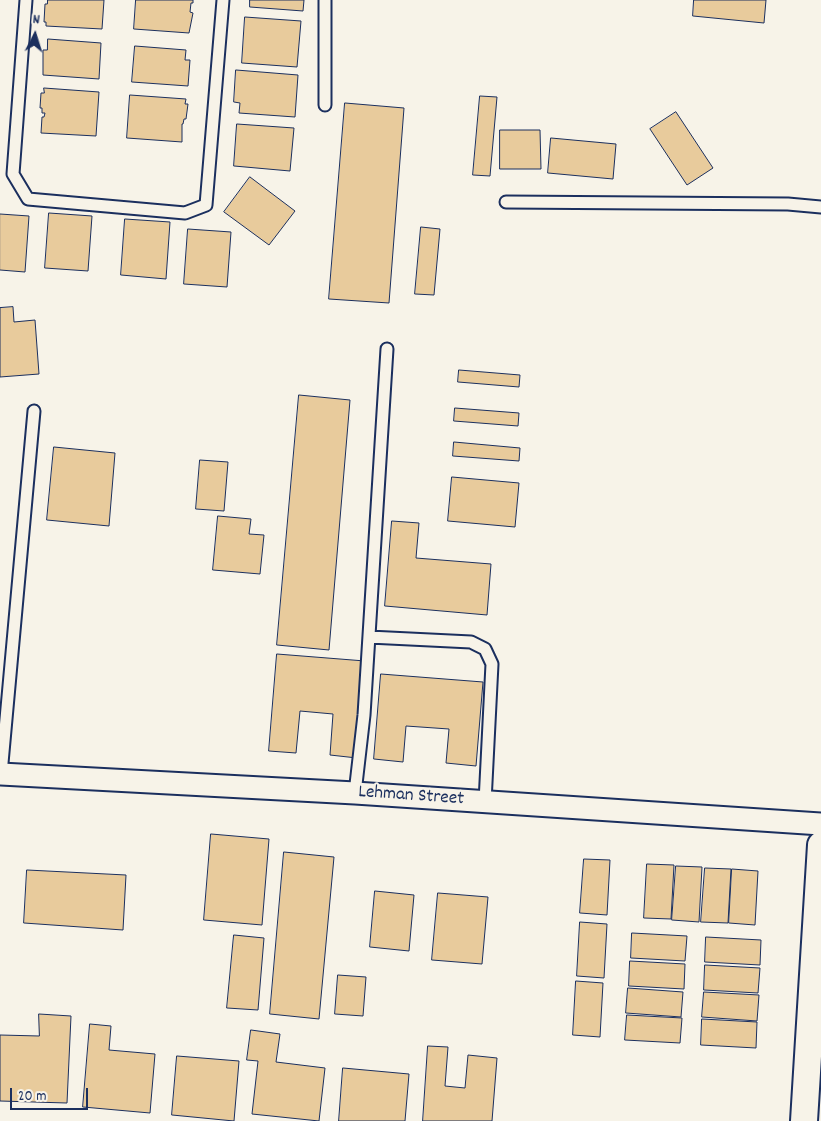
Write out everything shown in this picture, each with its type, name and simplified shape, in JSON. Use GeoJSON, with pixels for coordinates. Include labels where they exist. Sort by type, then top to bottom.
{"type":"FeatureCollection","features":[{"type":"Feature","properties":{"kind":"street","name":"Lehman Street"},"geometry":{"type":"LineString","coordinates":[[1,774],[355,793],[821,824]]}},
{"type":"Feature","properties":{"kind":"street"},"geometry":{"type":"LineString","coordinates":[[804,1121],[821,845]]}},
{"type":"Feature","properties":{"kind":"lane"},"geometry":{"type":"LineString","coordinates":[[26,0],[13,174],[28,199],[185,213],[206,205],[223,0]]}},
{"type":"Feature","properties":{"kind":"lane"},"geometry":{"type":"LineString","coordinates":[[325,0],[325,105]]}},
{"type":"Feature","properties":{"kind":"lane"},"geometry":{"type":"LineString","coordinates":[[506,202],[788,204],[821,207]]}},
{"type":"Feature","properties":{"kind":"lane"},"geometry":{"type":"LineString","coordinates":[[355,793],[364,715],[387,349]]}},
{"type":"Feature","properties":{"kind":"lane"},"geometry":{"type":"LineString","coordinates":[[1,774],[34,411]]}},
{"type":"Feature","properties":{"kind":"lane"},"geometry":{"type":"LineString","coordinates":[[369,637],[471,642],[485,650],[492,664],[485,802]]}},
{"type":"Feature","properties":{"kind":"building"},"geometry":{"type":"Polygon","coordinates":[[[48,0],[104,0],[102,29],[46,26],[46,22],[44,22],[45,4],[47,4],[48,0]]]}},
{"type":"Feature","properties":{"kind":"building"},"geometry":{"type":"Polygon","coordinates":[[[136,0],[193,0],[193,3],[191,3],[190,12],[193,13],[189,33],[134,29],[136,0]]]}},
{"type":"Feature","properties":{"kind":"building"},"geometry":{"type":"Polygon","coordinates":[[[250,0],[304,0],[303,11],[250,7],[250,0]]]}},
{"type":"Feature","properties":{"kind":"building"},"geometry":{"type":"Polygon","coordinates":[[[694,0],[766,0],[764,23],[693,16],[694,0]]]}},
{"type":"Feature","properties":{"kind":"building"},"geometry":{"type":"Polygon","coordinates":[[[245,17],[301,21],[297,67],[242,63],[245,17]]]}},
{"type":"Feature","properties":{"kind":"building"},"geometry":{"type":"Polygon","coordinates":[[[48,39],[101,43],[99,79],[43,75],[43,50],[47,50],[48,39]]]}},
{"type":"Feature","properties":{"kind":"building"},"geometry":{"type":"Polygon","coordinates":[[[135,46],[186,50],[185,60],[190,60],[188,86],[132,82],[135,46]]]}},
{"type":"Feature","properties":{"kind":"building"},"geometry":{"type":"Polygon","coordinates":[[[236,70],[298,75],[295,117],[239,113],[240,103],[234,102],[236,70]]]}},
{"type":"Feature","properties":{"kind":"building"},"geometry":{"type":"Polygon","coordinates":[[[44,88],[99,92],[96,136],[41,133],[42,117],[44,117],[45,113],[42,113],[42,108],[40,108],[41,93],[44,93],[44,88]]]}},
{"type":"Feature","properties":{"kind":"building"},"geometry":{"type":"Polygon","coordinates":[[[130,95],[186,99],[185,104],[188,104],[186,119],[184,119],[182,124],[182,142],[127,138],[130,95]]]}},
{"type":"Feature","properties":{"kind":"building"},"geometry":{"type":"Polygon","coordinates":[[[480,96],[497,97],[490,176],[473,175],[480,96]]]}},
{"type":"Feature","properties":{"kind":"building"},"geometry":{"type":"Polygon","coordinates":[[[345,103],[404,108],[389,303],[329,299],[345,103]]]}},
{"type":"Feature","properties":{"kind":"building"},"geometry":{"type":"Polygon","coordinates":[[[676,112],[713,168],[687,185],[650,129],[676,112]]]}},
{"type":"Feature","properties":{"kind":"building"},"geometry":{"type":"Polygon","coordinates":[[[237,124],[294,128],[290,171],[234,166],[237,124]]]}},
{"type":"Feature","properties":{"kind":"building"},"geometry":{"type":"Polygon","coordinates":[[[500,130],[540,130],[541,169],[500,169],[500,130]]]}},
{"type":"Feature","properties":{"kind":"building"},"geometry":{"type":"Polygon","coordinates":[[[551,138],[616,144],[613,179],[548,173],[551,138]]]}},
{"type":"Feature","properties":{"kind":"building"},"geometry":{"type":"Polygon","coordinates":[[[250,177],[295,211],[269,245],[224,212],[250,177]]]}},
{"type":"Feature","properties":{"kind":"building"},"geometry":{"type":"Polygon","coordinates":[[[49,213],[92,216],[88,271],[45,268],[49,213]]]}},
{"type":"Feature","properties":{"kind":"building"},"geometry":{"type":"Polygon","coordinates":[[[0,214],[29,216],[25,272],[0,270],[0,214]]]}},
{"type":"Feature","properties":{"kind":"building"},"geometry":{"type":"Polygon","coordinates":[[[125,219],[170,222],[166,279],[121,275],[125,219]]]}},
{"type":"Feature","properties":{"kind":"building"},"geometry":{"type":"Polygon","coordinates":[[[421,227],[440,229],[434,295],[415,294],[421,227]]]}},
{"type":"Feature","properties":{"kind":"building"},"geometry":{"type":"Polygon","coordinates":[[[188,229],[231,232],[227,287],[184,284],[188,229]]]}},
{"type":"Feature","properties":{"kind":"building"},"geometry":{"type":"Polygon","coordinates":[[[13,307],[14,322],[35,320],[39,374],[0,377],[0,308],[13,307]]]}},
{"type":"Feature","properties":{"kind":"building"},"geometry":{"type":"Polygon","coordinates":[[[459,370],[520,375],[519,387],[458,382],[459,370]]]}},
{"type":"Feature","properties":{"kind":"building"},"geometry":{"type":"Polygon","coordinates":[[[299,395],[350,400],[329,650],[277,645],[299,395]]]}},
{"type":"Feature","properties":{"kind":"building"},"geometry":{"type":"Polygon","coordinates":[[[455,408],[519,413],[518,426],[454,421],[455,408]]]}},
{"type":"Feature","properties":{"kind":"building"},"geometry":{"type":"Polygon","coordinates":[[[454,442],[520,448],[519,461],[453,456],[454,442]]]}},
{"type":"Feature","properties":{"kind":"building"},"geometry":{"type":"Polygon","coordinates":[[[54,447],[115,453],[109,526],[47,520],[54,447]]]}},
{"type":"Feature","properties":{"kind":"building"},"geometry":{"type":"Polygon","coordinates":[[[200,460],[228,462],[224,511],[196,509],[200,460]]]}},
{"type":"Feature","properties":{"kind":"building"},"geometry":{"type":"Polygon","coordinates":[[[452,477],[519,483],[515,527],[448,521],[452,477]]]}},
{"type":"Feature","properties":{"kind":"building"},"geometry":{"type":"Polygon","coordinates":[[[218,516],[251,519],[249,534],[264,535],[260,574],[213,570],[218,516]]]}},
{"type":"Feature","properties":{"kind":"building"},"geometry":{"type":"Polygon","coordinates":[[[392,521],[419,523],[416,558],[491,564],[487,615],[385,606],[392,521]]]}},
{"type":"Feature","properties":{"kind":"building"},"geometry":{"type":"Polygon","coordinates":[[[277,654],[365,661],[357,758],[330,755],[333,714],[300,711],[296,753],[269,751],[277,654]]]}},
{"type":"Feature","properties":{"kind":"building"},"geometry":{"type":"Polygon","coordinates":[[[381,674],[483,682],[476,766],[446,763],[449,729],[406,726],[403,762],[374,759],[381,674]]]}},
{"type":"Feature","properties":{"kind":"building"},"geometry":{"type":"Polygon","coordinates":[[[211,834],[269,839],[262,925],[204,920],[211,834]]]}},
{"type":"Feature","properties":{"kind":"building"},"geometry":{"type":"Polygon","coordinates":[[[284,852],[334,857],[319,1019],[270,1014],[284,852]]]}},
{"type":"Feature","properties":{"kind":"building"},"geometry":{"type":"Polygon","coordinates":[[[584,859],[610,860],[607,915],[580,913],[584,859]]]}},
{"type":"Feature","properties":{"kind":"building"},"geometry":{"type":"Polygon","coordinates":[[[647,864],[674,865],[671,919],[644,918],[647,864]]]}},
{"type":"Feature","properties":{"kind":"building"},"geometry":{"type":"Polygon","coordinates":[[[676,866],[702,867],[699,922],[672,920],[676,866]]]}},
{"type":"Feature","properties":{"kind":"building"},"geometry":{"type":"Polygon","coordinates":[[[705,868],[731,869],[728,923],[701,922],[705,868]]]}},
{"type":"Feature","properties":{"kind":"building"},"geometry":{"type":"Polygon","coordinates":[[[732,869],[758,871],[755,925],[729,923],[732,869]]]}},
{"type":"Feature","properties":{"kind":"building"},"geometry":{"type":"Polygon","coordinates":[[[27,870],[126,875],[123,930],[24,923],[27,870]]]}},
{"type":"Feature","properties":{"kind":"building"},"geometry":{"type":"Polygon","coordinates":[[[375,891],[414,895],[409,951],[370,947],[375,891]]]}},
{"type":"Feature","properties":{"kind":"building"},"geometry":{"type":"Polygon","coordinates":[[[438,893],[488,897],[482,964],[432,960],[438,893]]]}},
{"type":"Feature","properties":{"kind":"building"},"geometry":{"type":"Polygon","coordinates":[[[580,922],[607,924],[604,978],[577,976],[580,922]]]}},
{"type":"Feature","properties":{"kind":"building"},"geometry":{"type":"Polygon","coordinates":[[[632,933],[687,936],[685,961],[631,958],[632,933]]]}},
{"type":"Feature","properties":{"kind":"building"},"geometry":{"type":"Polygon","coordinates":[[[234,935],[264,938],[258,1010],[227,1008],[234,935]]]}},
{"type":"Feature","properties":{"kind":"building"},"geometry":{"type":"Polygon","coordinates":[[[706,937],[761,940],[760,965],[705,962],[706,937]]]}},
{"type":"Feature","properties":{"kind":"building"},"geometry":{"type":"Polygon","coordinates":[[[630,961],[685,964],[684,989],[629,986],[630,961]]]}},
{"type":"Feature","properties":{"kind":"building"},"geometry":{"type":"Polygon","coordinates":[[[705,965],[760,968],[758,993],[704,990],[705,965]]]}},
{"type":"Feature","properties":{"kind":"building"},"geometry":{"type":"Polygon","coordinates":[[[338,975],[366,977],[363,1016],[335,1014],[338,975]]]}},
{"type":"Feature","properties":{"kind":"building"},"geometry":{"type":"Polygon","coordinates":[[[576,981],[603,983],[600,1037],[573,1035],[576,981]]]}},
{"type":"Feature","properties":{"kind":"building"},"geometry":{"type":"Polygon","coordinates":[[[628,988],[683,992],[681,1017],[626,1013],[628,988]]]}},
{"type":"Feature","properties":{"kind":"building"},"geometry":{"type":"Polygon","coordinates":[[[704,992],[759,995],[757,1021],[702,1017],[704,992]]]}},
{"type":"Feature","properties":{"kind":"building"},"geometry":{"type":"Polygon","coordinates":[[[39,1014],[71,1016],[67,1103],[0,1101],[0,1035],[39,1036],[39,1014]]]}},
{"type":"Feature","properties":{"kind":"building"},"geometry":{"type":"Polygon","coordinates":[[[627,1015],[682,1018],[680,1043],[625,1040],[627,1015]]]}},
{"type":"Feature","properties":{"kind":"building"},"geometry":{"type":"Polygon","coordinates":[[[702,1019],[757,1022],[756,1048],[701,1045],[702,1019]]]}},
{"type":"Feature","properties":{"kind":"building"},"geometry":{"type":"Polygon","coordinates":[[[90,1024],[111,1026],[109,1050],[155,1054],[150,1113],[83,1107],[90,1024]]]}},
{"type":"Feature","properties":{"kind":"building"},"geometry":{"type":"Polygon","coordinates":[[[251,1030],[280,1034],[276,1062],[325,1068],[319,1121],[252,1114],[258,1061],[247,1060],[251,1030]]]}},
{"type":"Feature","properties":{"kind":"building"},"geometry":{"type":"Polygon","coordinates":[[[428,1046],[448,1047],[445,1086],[465,1088],[468,1055],[497,1058],[492,1121],[423,1121],[428,1046]]]}},
{"type":"Feature","properties":{"kind":"building"},"geometry":{"type":"Polygon","coordinates":[[[177,1056],[239,1061],[234,1121],[172,1115],[177,1056]]]}},
{"type":"Feature","properties":{"kind":"building"},"geometry":{"type":"Polygon","coordinates":[[[343,1068],[409,1074],[405,1121],[339,1121],[343,1068]]]}}]}
